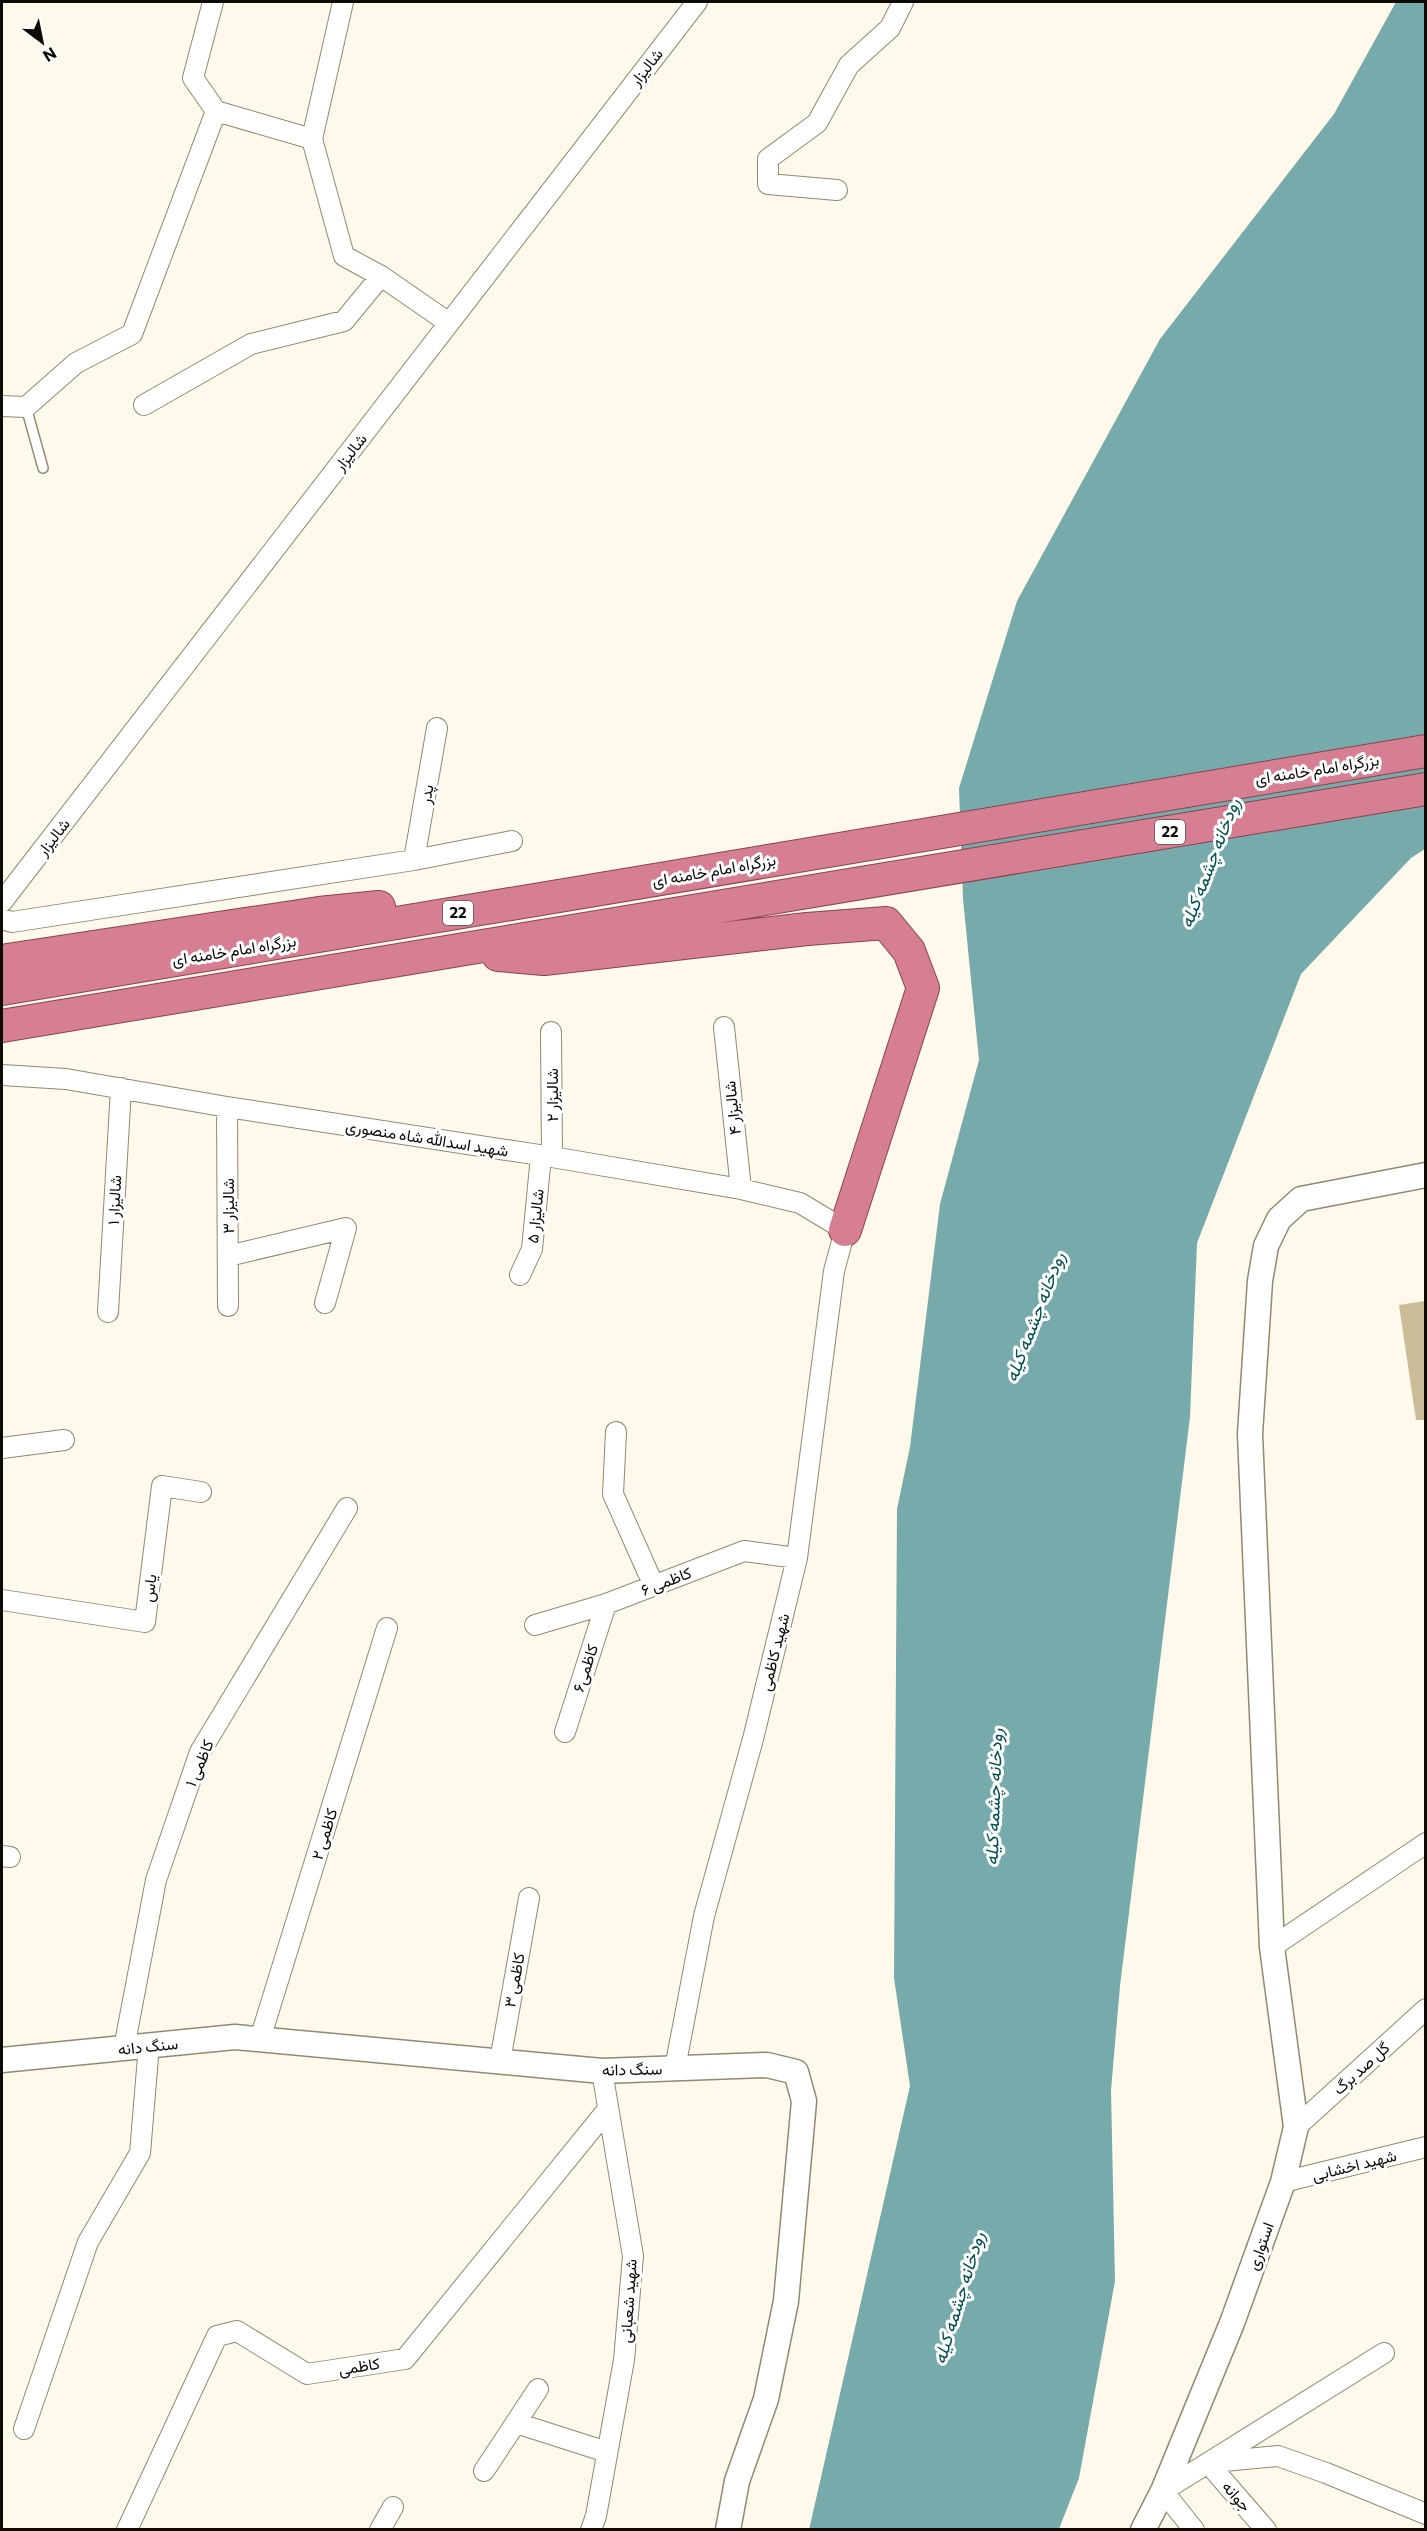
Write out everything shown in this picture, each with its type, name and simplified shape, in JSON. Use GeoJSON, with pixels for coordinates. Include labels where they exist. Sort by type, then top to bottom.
{"type":"FeatureCollection","features":[{"type":"Feature","properties":{"kind":"highway","name":"بزرگراه امام خامنه ای"},"geometry":{"type":"LineString","coordinates":[[2,989],[1425,751]]}},
{"type":"Feature","properties":{"kind":"highway","name":"22"},"geometry":{"type":"LineString","coordinates":[[2,1026],[1425,789]]}},
{"type":"Feature","properties":{"kind":"highway"},"geometry":{"type":"LineString","coordinates":[[2,961],[319,913],[627,885]]}},
{"type":"Feature","properties":{"kind":"highway"},"geometry":{"type":"LineString","coordinates":[[456,951],[544,959],[807,929],[886,923],[909,951],[923,988],[845,1230]]}},
{"type":"Feature","properties":{"kind":"street"},"geometry":{"type":"LineString","coordinates":[[213,2],[193,78],[216,111],[312,139]]}},
{"type":"Feature","properties":{"kind":"street"},"geometry":{"type":"LineString","coordinates":[[343,2],[312,139],[344,256],[381,276],[449,323]]}},
{"type":"Feature","properties":{"kind":"street","name":"شالیزار"},"geometry":{"type":"LineString","coordinates":[[2,902],[697,2]]}},
{"type":"Feature","properties":{"kind":"street"},"geometry":{"type":"LineString","coordinates":[[837,190],[768,184],[768,159],[817,123],[849,65],[890,28],[903,2]]}},
{"type":"Feature","properties":{"kind":"street"},"geometry":{"type":"LineString","coordinates":[[2,406],[26,407],[76,363],[132,334],[216,111]]}},
{"type":"Feature","properties":{"kind":"street"},"geometry":{"type":"LineString","coordinates":[[144,405],[251,344],[344,321],[381,276]]}},
{"type":"Feature","properties":{"kind":"street","name":"پدر"},"geometry":{"type":"LineString","coordinates":[[414,860],[437,728]]}},
{"type":"Feature","properties":{"kind":"street"},"geometry":{"type":"LineString","coordinates":[[2,919],[12,922],[414,860],[512,841]]}},
{"type":"Feature","properties":{"kind":"street","name":"شالیزار ۴"},"geometry":{"type":"LineString","coordinates":[[723,1027],[741,1189]]}},
{"type":"Feature","properties":{"kind":"street","name":"شالیزار ۲"},"geometry":{"type":"LineString","coordinates":[[546,1156],[551,1032]]}},
{"type":"Feature","properties":{"kind":"street","name":"شهید اسدالله شاه منصوری"},"geometry":{"type":"LineString","coordinates":[[2,1075],[66,1079],[741,1189],[800,1203],[845,1230]]}},
{"type":"Feature","properties":{"kind":"street","name":"شالیزار ۱"},"geometry":{"type":"LineString","coordinates":[[108,1312],[121,1088]]}},
{"type":"Feature","properties":{"kind":"street","name":"شالیزار ۳"},"geometry":{"type":"LineString","coordinates":[[227,1107],[228,1306]]}},
{"type":"Feature","properties":{"kind":"street","name":"شالیزار ۵"},"geometry":{"type":"LineString","coordinates":[[520,1275],[532,1249],[546,1156]]}},
{"type":"Feature","properties":{"kind":"street","name":"استواری"},"geometry":{"type":"LineString","coordinates":[[1143,2529],[1163,2491],[1232,2323],[1283,2182],[1296,2127],[1272,1947],[1250,1434],[1260,1281],[1266,1246],[1279,1219],[1301,1198],[1423,1174]]}},
{"type":"Feature","properties":{"kind":"street"},"geometry":{"type":"LineString","coordinates":[[228,1256],[346,1228],[325,1303]]}},
{"type":"Feature","properties":{"kind":"street","name":"شهید کاظمی"},"geometry":{"type":"LineString","coordinates":[[675,2068],[704,1916],[753,1739],[797,1558],[834,1271],[845,1230]]}},
{"type":"Feature","properties":{"kind":"street"},"geometry":{"type":"LineString","coordinates":[[616,1432],[613,1494],[654,1586]]}},
{"type":"Feature","properties":{"kind":"street"},"geometry":{"type":"LineString","coordinates":[[2,1448],[64,1440]]}},
{"type":"Feature","properties":{"kind":"street","name":"یاس"},"geometry":{"type":"LineString","coordinates":[[2,1600],[145,1622],[162,1486],[201,1492]]}},
{"type":"Feature","properties":{"kind":"street","name":"کاظمی ۱"},"geometry":{"type":"LineString","coordinates":[[124,2048],[156,1880],[201,1752],[347,1508]]}},
{"type":"Feature","properties":{"kind":"street","name":"کاظمی ۶"},"geometry":{"type":"LineString","coordinates":[[535,1625],[606,1604],[744,1551],[797,1558]]}},
{"type":"Feature","properties":{"kind":"street","name":"کاظمی۶"},"geometry":{"type":"LineString","coordinates":[[564,1732],[606,1604]]}},
{"type":"Feature","properties":{"kind":"street","name":"کاظمی ۲"},"geometry":{"type":"LineString","coordinates":[[260,2039],[387,1628]]}},
{"type":"Feature","properties":{"kind":"street"},"geometry":{"type":"LineString","coordinates":[[1272,1947],[1425,1843]]}},
{"type":"Feature","properties":{"kind":"street","name":"کاظمی ۳"},"geometry":{"type":"LineString","coordinates":[[500,2061],[529,1898]]}},
{"type":"Feature","properties":{"kind":"street","name":"گل صد برگ"},"geometry":{"type":"LineString","coordinates":[[1296,2127],[1425,2009]]}},
{"type":"Feature","properties":{"kind":"street","name":"سنگ دانه"},"geometry":{"type":"LineString","coordinates":[[2,2061],[236,2037],[602,2071],[767,2065],[796,2072],[804,2101],[786,2301],[766,2399],[737,2481],[728,2529]]}},
{"type":"Feature","properties":{"kind":"street"},"geometry":{"type":"LineString","coordinates":[[24,2429],[88,2242],[140,2153],[149,2045]]}},
{"type":"Feature","properties":{"kind":"street","name":"شهید شعبانی"},"geometry":{"type":"LineString","coordinates":[[591,2529],[596,2516],[624,2360],[633,2256],[602,2071]]}},
{"type":"Feature","properties":{"kind":"street","name":"کاظمی"},"geometry":{"type":"LineString","coordinates":[[127,2529],[218,2336],[237,2331],[307,2374],[405,2360],[608,2109]]}},
{"type":"Feature","properties":{"kind":"street","name":"شهید اخشابی"},"geometry":{"type":"LineString","coordinates":[[1283,2182],[1425,2147]]}},
{"type":"Feature","properties":{"kind":"street"},"geometry":{"type":"LineString","coordinates":[[1194,2529],[1163,2491],[1384,2353]]}},
{"type":"Feature","properties":{"kind":"street"},"geometry":{"type":"LineString","coordinates":[[484,2471],[538,2390]]}},
{"type":"Feature","properties":{"kind":"street"},"geometry":{"type":"LineString","coordinates":[[516,2423],[607,2452]]}},
{"type":"Feature","properties":{"kind":"street"},"geometry":{"type":"LineString","coordinates":[[1208,2463],[1278,2456],[1326,2472],[1425,2514]]}},
{"type":"Feature","properties":{"kind":"street","name":"جوانه"},"geometry":{"type":"LineString","coordinates":[[1208,2463],[1266,2529]]}},
{"type":"Feature","properties":{"kind":"street"},"geometry":{"type":"LineString","coordinates":[[380,2529],[393,2506]]}},
{"type":"Feature","properties":{"kind":"lane"},"geometry":{"type":"LineString","coordinates":[[26,407],[44,468]]}},
{"type":"Feature","properties":{"kind":"water","name":"رودخانه چشمه کیله"},"geometry":{"type":"Polygon","coordinates":[[[1396,2],[1425,2],[1425,849],[1411,858],[1301,974],[1197,1243],[1190,1417],[1120,1986],[1111,2090],[1115,2281],[1079,2478],[1059,2529],[809,2530],[910,2086],[894,1978],[897,1509],[910,1447],[940,1204],[979,1060],[963,899],[959,788],[1017,601],[1160,339],[1334,114],[1396,2]]]}},
{"type":"Feature","properties":{"kind":"building"},"geometry":{"type":"Polygon","coordinates":[[[1425,1301],[1425,1420],[1416,1420],[1399,1305],[1425,1301]]]}}]}
